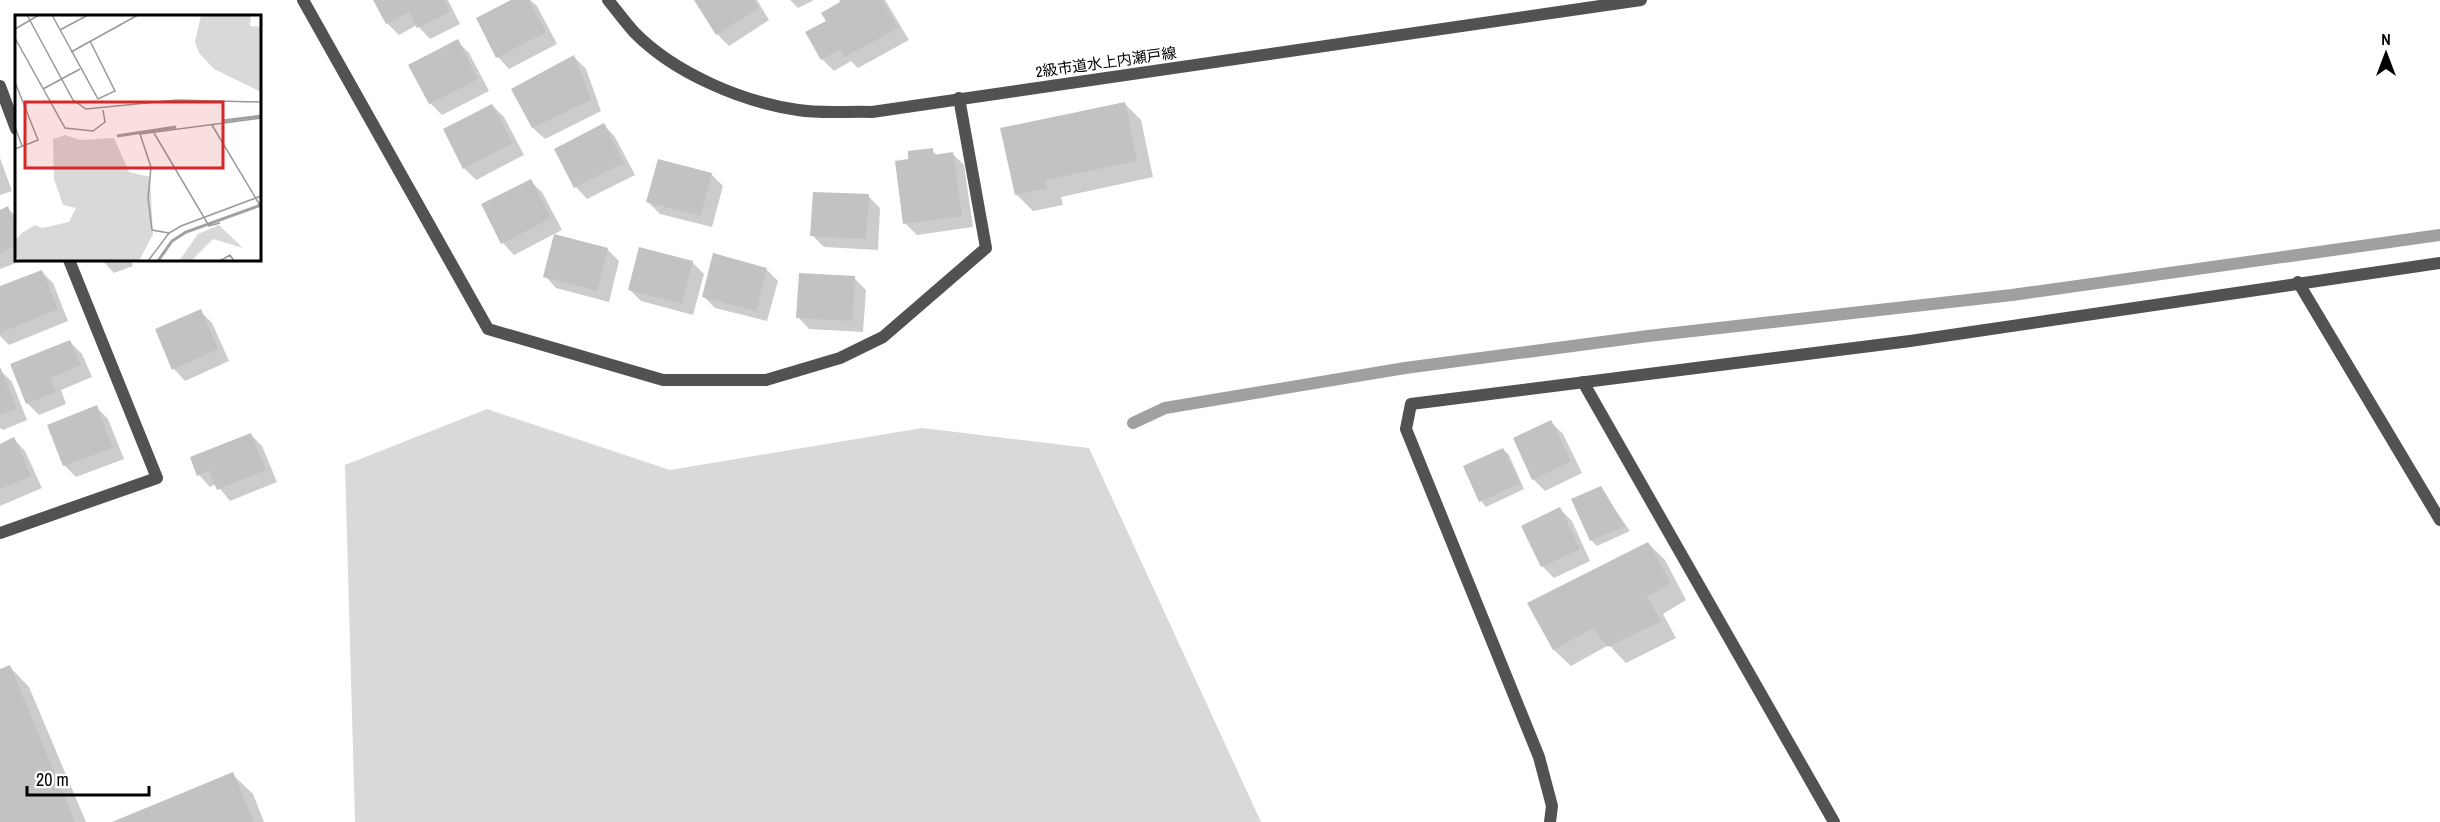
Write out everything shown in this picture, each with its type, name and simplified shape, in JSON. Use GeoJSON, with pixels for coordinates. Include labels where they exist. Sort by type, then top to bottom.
{"type":"FeatureCollection","features":[{"type":"Feature","properties":{"kind":"street"},"geometry":{"type":"LineString","coordinates":[[303,0],[488,329],[663,380],[766,380],[840,358],[884,337],[987,248],[959,98]]}},
{"type":"Feature","properties":{"kind":"street","name":"2級市道水上内瀬戸線"},"geometry":{"type":"LineString","coordinates":[[608,0],[635,32],[659,53],[702,79],[743,97],[799,110],[872,112],[1641,0]]}},
{"type":"Feature","properties":{"kind":"street"},"geometry":{"type":"LineString","coordinates":[[0,86],[15,126]]}},
{"type":"Feature","properties":{"kind":"street"},"geometry":{"type":"LineString","coordinates":[[0,533],[157,478],[69,261]]}},
{"type":"Feature","properties":{"kind":"street"},"geometry":{"type":"LineString","coordinates":[[1550,822],[1552,806],[1539,757],[1406,429],[1411,404],[1910,341],[2298,282],[2440,263]]}},
{"type":"Feature","properties":{"kind":"street"},"geometry":{"type":"LineString","coordinates":[[2298,282],[2440,520]]}},
{"type":"Feature","properties":{"kind":"street"},"geometry":{"type":"LineString","coordinates":[[1583,382],[1834,822]]}},
{"type":"Feature","properties":{"kind":"shaded area"},"geometry":{"type":"Polygon","coordinates":[[[487,409],[670,470],[922,428],[1089,448],[1261,822],[355,822],[345,465],[487,409]]]}},
{"type":"Feature","properties":{"kind":"building"},"geometry":{"type":"Polygon","coordinates":[[[373,0],[444,0],[450,12],[417,28],[409,12],[386,24],[373,0]]]}},
{"type":"Feature","properties":{"kind":"building"},"geometry":{"type":"Polygon","coordinates":[[[511,0],[529,0],[546,32],[496,58],[476,18],[511,0]]]}},
{"type":"Feature","properties":{"kind":"building"},"geometry":{"type":"Polygon","coordinates":[[[694,0],[754,0],[759,8],[716,35],[694,0]]]}},
{"type":"Feature","properties":{"kind":"building"},"geometry":{"type":"Polygon","coordinates":[[[839,0],[882,0],[898,28],[845,57],[840,49],[821,60],[805,32],[826,21],[821,13],[840,2],[839,0]]]}},
{"type":"Feature","properties":{"kind":"building"},"geometry":{"type":"Polygon","coordinates":[[[458,39],[478,79],[429,104],[408,65],[458,39]]]}},
{"type":"Feature","properties":{"kind":"building"},"geometry":{"type":"Polygon","coordinates":[[[574,55],[591,100],[532,128],[511,89],[574,55]]]}},
{"type":"Feature","properties":{"kind":"building"},"geometry":{"type":"Polygon","coordinates":[[[1125,102],[1137,161],[1045,180],[1047,188],[1015,195],[1000,128],[1125,102]]]}},
{"type":"Feature","properties":{"kind":"building"},"geometry":{"type":"Polygon","coordinates":[[[492,104],[513,143],[463,169],[443,129],[492,104]]]}},
{"type":"Feature","properties":{"kind":"building"},"geometry":{"type":"Polygon","coordinates":[[[604,123],[624,163],[574,188],[554,149],[604,123]]]}},
{"type":"Feature","properties":{"kind":"building"},"geometry":{"type":"Polygon","coordinates":[[[933,148],[933,155],[953,152],[962,216],[903,224],[895,161],[908,159],[908,151],[933,148]]]}},
{"type":"Feature","properties":{"kind":"building"},"geometry":{"type":"Polygon","coordinates":[[[658,159],[712,173],[701,216],[646,202],[658,159]]]}},
{"type":"Feature","properties":{"kind":"building"},"geometry":{"type":"Polygon","coordinates":[[[531,179],[551,218],[501,244],[481,204],[531,179]]]}},
{"type":"Feature","properties":{"kind":"building"},"geometry":{"type":"Polygon","coordinates":[[[813,192],[869,194],[866,239],[810,236],[813,192]]]}},
{"type":"Feature","properties":{"kind":"building"},"geometry":{"type":"Polygon","coordinates":[[[8,206],[15,224],[15,246],[0,253],[0,210],[8,206]]]}},
{"type":"Feature","properties":{"kind":"building"},"geometry":{"type":"Polygon","coordinates":[[[554,234],[608,248],[597,291],[543,277],[554,234]]]}},
{"type":"Feature","properties":{"kind":"building"},"geometry":{"type":"Polygon","coordinates":[[[639,247],[693,261],[682,304],[628,290],[639,247]]]}},
{"type":"Feature","properties":{"kind":"building"},"geometry":{"type":"Polygon","coordinates":[[[713,253],[767,268],[756,311],[702,297],[713,253]]]}},
{"type":"Feature","properties":{"kind":"building"},"geometry":{"type":"Polygon","coordinates":[[[42,270],[58,309],[0,333],[0,286],[42,270]]]}},
{"type":"Feature","properties":{"kind":"building"},"geometry":{"type":"Polygon","coordinates":[[[799,273],[855,276],[852,321],[796,318],[799,273]]]}},
{"type":"Feature","properties":{"kind":"building"},"geometry":{"type":"Polygon","coordinates":[[[201,309],[218,349],[172,370],[155,329],[201,309]]]}},
{"type":"Feature","properties":{"kind":"building"},"geometry":{"type":"Polygon","coordinates":[[[70,340],[81,365],[50,378],[56,392],[26,404],[10,364],[70,340]]]}},
{"type":"Feature","properties":{"kind":"building"},"geometry":{"type":"Polygon","coordinates":[[[0,367],[17,409],[0,415],[0,367]]]}},
{"type":"Feature","properties":{"kind":"building"},"geometry":{"type":"Polygon","coordinates":[[[97,405],[113,448],[63,466],[47,425],[97,405]]]}},
{"type":"Feature","properties":{"kind":"building"},"geometry":{"type":"Polygon","coordinates":[[[1551,420],[1571,461],[1532,480],[1513,438],[1551,420]]]}},
{"type":"Feature","properties":{"kind":"building"},"geometry":{"type":"Polygon","coordinates":[[[251,433],[266,470],[217,490],[209,471],[197,476],[190,457],[251,433]]]}},
{"type":"Feature","properties":{"kind":"building"},"geometry":{"type":"Polygon","coordinates":[[[14,437],[31,476],[0,489],[0,444],[14,437]]]}},
{"type":"Feature","properties":{"kind":"building"},"geometry":{"type":"Polygon","coordinates":[[[1503,448],[1520,483],[1479,502],[1463,466],[1503,448]]]}},
{"type":"Feature","properties":{"kind":"building"},"geometry":{"type":"Polygon","coordinates":[[[1601,486],[1625,526],[1590,541],[1571,499],[1601,486]]]}},
{"type":"Feature","properties":{"kind":"building"},"geometry":{"type":"Polygon","coordinates":[[[1560,507],[1580,549],[1541,567],[1521,526],[1560,507]]]}},
{"type":"Feature","properties":{"kind":"building"},"geometry":{"type":"Polygon","coordinates":[[[1648,542],[1671,583],[1647,597],[1661,621],[1608,647],[1593,628],[1553,650],[1527,603],[1648,542]]]}},
{"type":"Feature","properties":{"kind":"building"},"geometry":{"type":"Polygon","coordinates":[[[10,665],[75,822],[0,822],[0,669],[10,665]]]}},
{"type":"Feature","properties":{"kind":"building"},"geometry":{"type":"Polygon","coordinates":[[[233,772],[254,822],[112,822],[233,772]]]}},
{"type":"Feature","properties":{"kind":"waterway"},"geometry":{"type":"LineString","coordinates":[[1133,423],[1165,408],[1405,368],[1648,336],[2012,295],[2440,235]]}}]}
